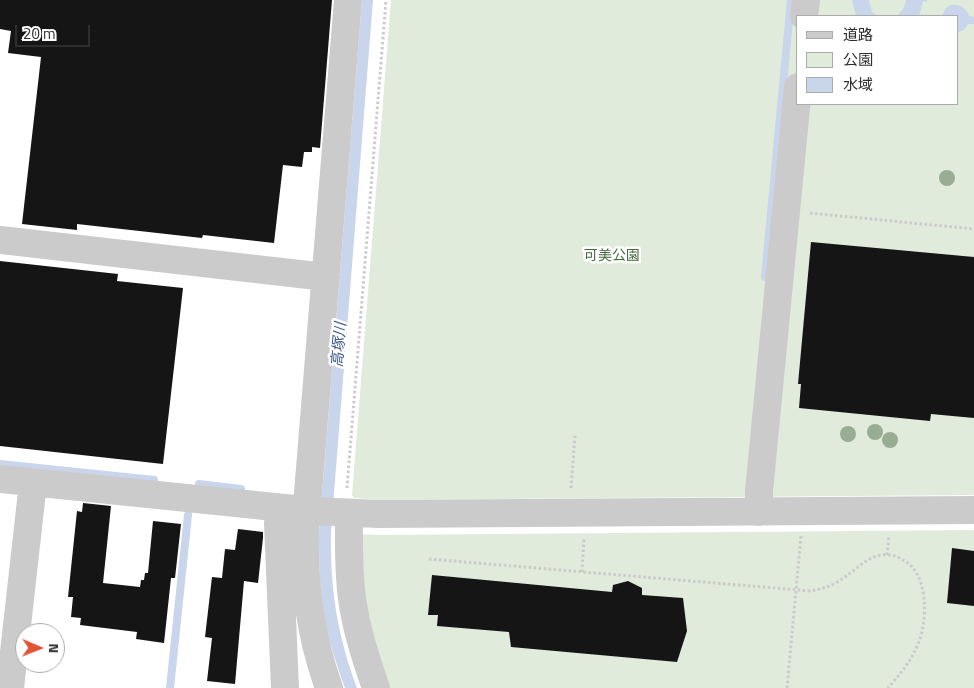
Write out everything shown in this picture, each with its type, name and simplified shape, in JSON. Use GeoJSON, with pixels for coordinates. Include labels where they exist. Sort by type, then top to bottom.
{"type":"FeatureCollection","features":[{"type":"Feature","properties":{"kind":"street"},"geometry":{"type":"LineString","coordinates":[[329,688],[315,644],[307,604],[304,563],[310,511],[348,0]]}},
{"type":"Feature","properties":{"kind":"street"},"geometry":{"type":"LineString","coordinates":[[804,15],[806,0]]}},
{"type":"Feature","properties":{"kind":"street"},"geometry":{"type":"LineString","coordinates":[[759,512],[759,491],[796,105]]}},
{"type":"Feature","properties":{"kind":"street"},"geometry":{"type":"LineString","coordinates":[[0,240],[326,277]]}},
{"type":"Feature","properties":{"kind":"street"},"geometry":{"type":"LineString","coordinates":[[0,479],[345,513],[974,510]]}},
{"type":"Feature","properties":{"kind":"street"},"geometry":{"type":"LineString","coordinates":[[10,688],[33,483]]}},
{"type":"Feature","properties":{"kind":"street"},"geometry":{"type":"LineString","coordinates":[[279,508],[285,688]]}},
{"type":"Feature","properties":{"kind":"street"},"geometry":{"type":"LineString","coordinates":[[345,513],[352,598],[358,634],[376,688]]}},
{"type":"Feature","properties":{"kind":"path"},"geometry":{"type":"LineString","coordinates":[[345,513],[386,0]]}},
{"type":"Feature","properties":{"kind":"path"},"geometry":{"type":"LineString","coordinates":[[786,211],[974,229]]}},
{"type":"Feature","properties":{"kind":"path"},"geometry":{"type":"LineString","coordinates":[[571,490],[575,436]]}},
{"type":"Feature","properties":{"kind":"path"},"geometry":{"type":"LineString","coordinates":[[887,555],[889,527]]}},
{"type":"Feature","properties":{"kind":"path"},"geometry":{"type":"LineString","coordinates":[[787,688],[802,528]]}},
{"type":"Feature","properties":{"kind":"path"},"geometry":{"type":"LineString","coordinates":[[582,572],[585,530]]}},
{"type":"Feature","properties":{"kind":"path"},"geometry":{"type":"LineString","coordinates":[[429,559],[810,591],[828,588],[868,560],[882,555],[896,556],[908,562],[917,573],[925,608],[919,642],[912,658],[902,673],[888,688]]}},
{"type":"Feature","properties":{"kind":"green space","name":"可美公園"},"geometry":{"type":"Polygon","coordinates":[[[391,0],[974,0],[974,495],[379,500],[354,498],[352,495],[391,0]]]}},
{"type":"Feature","properties":{"kind":"green space"},"geometry":{"type":"Polygon","coordinates":[[[974,530],[974,688],[384,688],[366,632],[357,534],[379,535],[974,530]]]}},
{"type":"Feature","properties":{"kind":"water","name":"高塚川"},"geometry":{"type":"Polygon","coordinates":[[[362,0],[373,0],[331,531],[332,572],[336,611],[344,649],[357,688],[345,688],[323,612],[319,531],[362,0]]]}},
{"type":"Feature","properties":{"kind":"water"},"geometry":{"type":"Polygon","coordinates":[[[852,0],[869,0],[872,12],[876,15],[856,15],[852,0]]]}},
{"type":"Feature","properties":{"kind":"water"},"geometry":{"type":"Polygon","coordinates":[[[906,0],[927,0],[927,2],[923,1],[919,15],[898,15],[904,8],[906,0]]]}},
{"type":"Feature","properties":{"kind":"water"},"geometry":{"type":"Polygon","coordinates":[[[951,5],[960,6],[969,16],[974,17],[974,24],[968,24],[964,30],[959,32],[959,15],[942,15],[946,8],[951,5]]]}},
{"type":"Feature","properties":{"kind":"building"},"geometry":{"type":"Polygon","coordinates":[[[0,0],[332,0],[320,148],[312,147],[312,152],[304,152],[302,167],[283,165],[274,243],[203,235],[202,238],[77,224],[77,230],[22,224],[41,57],[8,53],[11,31],[0,29],[0,0]]]}},
{"type":"Feature","properties":{"kind":"building"},"geometry":{"type":"Polygon","coordinates":[[[811,242],[974,257],[974,418],[931,414],[930,421],[799,408],[801,384],[798,384],[811,242]]]}},
{"type":"Feature","properties":{"kind":"building"},"geometry":{"type":"Polygon","coordinates":[[[0,261],[118,274],[117,281],[183,288],[163,464],[0,446],[0,261]]]}},
{"type":"Feature","properties":{"kind":"building"},"geometry":{"type":"Polygon","coordinates":[[[83,503],[111,506],[103,583],[140,587],[145,573],[148,573],[153,521],[181,524],[175,578],[171,578],[164,643],[136,639],[137,632],[80,625],[81,618],[71,617],[73,597],[68,597],[77,511],[82,512],[83,503]]]}},
{"type":"Feature","properties":{"kind":"building"},"geometry":{"type":"Polygon","coordinates":[[[238,529],[263,532],[258,583],[244,581],[235,684],[207,681],[212,638],[205,637],[212,577],[222,578],[225,549],[235,550],[238,529]]]}},
{"type":"Feature","properties":{"kind":"building"},"geometry":{"type":"Polygon","coordinates":[[[952,548],[974,551],[974,606],[947,603],[952,548]]]}},
{"type":"Feature","properties":{"kind":"building"},"geometry":{"type":"Polygon","coordinates":[[[432,575],[612,592],[613,585],[628,581],[642,588],[642,595],[683,598],[687,631],[677,662],[511,647],[509,632],[437,626],[438,615],[428,615],[432,575]]]}},
{"type":"Feature","properties":{"kind":"waterway"},"geometry":{"type":"LineString","coordinates":[[765,277],[791,0]]}},
{"type":"Feature","properties":{"kind":"waterway"},"geometry":{"type":"LineString","coordinates":[[0,464],[154,480]]}},
{"type":"Feature","properties":{"kind":"waterway"},"geometry":{"type":"LineString","coordinates":[[199,484],[241,489]]}},
{"type":"Feature","properties":{"kind":"waterway"},"geometry":{"type":"LineString","coordinates":[[170,688],[188,515]]}}]}
